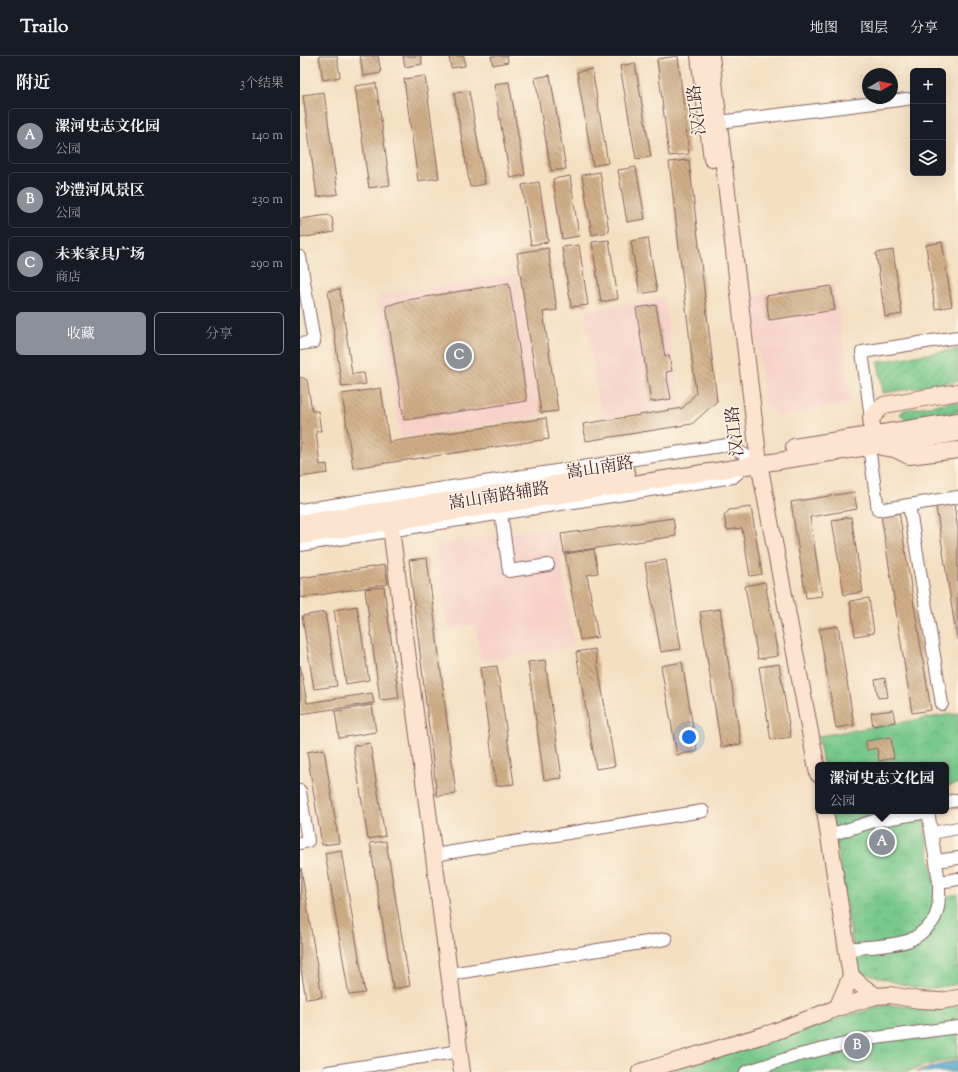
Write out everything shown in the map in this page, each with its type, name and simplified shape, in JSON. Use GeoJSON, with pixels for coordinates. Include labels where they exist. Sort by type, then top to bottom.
{"type":"FeatureCollection","features":[{"type":"Feature","properties":{"kind":"street","name":"汉江路"},"geometry":{"type":"LineString","coordinates":[[699,56],[751,458]]}},
{"type":"Feature","properties":{"kind":"street","name":"汉江路"},"geometry":{"type":"LineString","coordinates":[[711,56],[719,122],[751,458]]}},
{"type":"Feature","properties":{"kind":"street"},"geometry":{"type":"LineString","coordinates":[[719,122],[907,99]]}},
{"type":"Feature","properties":{"kind":"street"},"geometry":{"type":"LineString","coordinates":[[300,257],[314,342],[300,344]]}},
{"type":"Feature","properties":{"kind":"street"},"geometry":{"type":"LineString","coordinates":[[958,337],[862,352],[872,436],[878,510],[958,497]]}},
{"type":"Feature","properties":{"kind":"street"},"geometry":{"type":"LineString","coordinates":[[872,436],[884,405],[958,392]]}},
{"type":"Feature","properties":{"kind":"street"},"geometry":{"type":"LineString","coordinates":[[905,435],[958,421]]}},
{"type":"Feature","properties":{"kind":"street"},"geometry":{"type":"LineString","coordinates":[[905,435],[958,433]]}},
{"type":"Feature","properties":{"kind":"street","name":"嵩山南路"},"geometry":{"type":"LineString","coordinates":[[300,536],[499,504],[872,436],[905,435]]}},
{"type":"Feature","properties":{"kind":"street"},"geometry":{"type":"LineString","coordinates":[[872,436],[908,456],[958,450]]}},
{"type":"Feature","properties":{"kind":"street","name":"嵩山南路辅路"},"geometry":{"type":"LineString","coordinates":[[300,510],[727,445],[751,458],[733,477],[499,504],[390,521],[300,545]]}},
{"type":"Feature","properties":{"kind":"street"},"geometry":{"type":"LineString","coordinates":[[751,458],[815,762]]}},
{"type":"Feature","properties":{"kind":"street"},"geometry":{"type":"LineString","coordinates":[[341,504],[356,515]]}},
{"type":"Feature","properties":{"kind":"street"},"geometry":{"type":"LineString","coordinates":[[499,504],[509,571],[548,565]]}},
{"type":"Feature","properties":{"kind":"street"},"geometry":{"type":"LineString","coordinates":[[909,505],[942,704]]}},
{"type":"Feature","properties":{"kind":"street","name":"嵩山南路"},"geometry":{"type":"LineString","coordinates":[[300,523],[356,515],[390,521]]}},
{"type":"Feature","properties":{"kind":"street"},"geometry":{"type":"LineString","coordinates":[[390,521],[462,1072]]}},
{"type":"Feature","properties":{"kind":"street"},"geometry":{"type":"LineString","coordinates":[[300,790],[308,842],[300,843]]}},
{"type":"Feature","properties":{"kind":"street"},"geometry":{"type":"LineString","coordinates":[[434,854],[703,811]]}},
{"type":"Feature","properties":{"kind":"street"},"geometry":{"type":"LineString","coordinates":[[826,814],[851,976],[837,1008]]}},
{"type":"Feature","properties":{"kind":"street"},"geometry":{"type":"LineString","coordinates":[[830,835],[874,821],[912,814]]}},
{"type":"Feature","properties":{"kind":"street"},"geometry":{"type":"LineString","coordinates":[[847,949],[911,940],[933,921],[939,903],[940,882],[929,814]]}},
{"type":"Feature","properties":{"kind":"street"},"geometry":{"type":"LineString","coordinates":[[932,833],[958,828]]}},
{"type":"Feature","properties":{"kind":"street"},"geometry":{"type":"LineString","coordinates":[[936,862],[958,858]]}},
{"type":"Feature","properties":{"kind":"street"},"geometry":{"type":"LineString","coordinates":[[940,882],[958,879]]}},
{"type":"Feature","properties":{"kind":"street"},"geometry":{"type":"LineString","coordinates":[[450,974],[666,939]]}},
{"type":"Feature","properties":{"kind":"street"},"geometry":{"type":"LineString","coordinates":[[851,976],[876,996]]}},
{"type":"Feature","properties":{"kind":"street"},"geometry":{"type":"LineString","coordinates":[[640,1072],[774,1032],[837,1008],[876,996],[890,995],[919,1000],[941,1001],[958,998]]}},
{"type":"Feature","properties":{"kind":"street"},"geometry":{"type":"LineString","coordinates":[[746,1072],[795,1056],[861,1040],[958,1027]]}},
{"type":"Feature","properties":{"kind":"street"},"geometry":{"type":"LineString","coordinates":[[328,1072],[460,1051]]}},
{"type":"Feature","properties":{"kind":"street"},"geometry":{"type":"LineString","coordinates":[[774,1072],[795,1056]]}},
{"type":"Feature","properties":{"kind":"shaded area"},"geometry":{"type":"Polygon","coordinates":[[[517,274],[540,416],[401,438],[378,296],[517,274]]]}},
{"type":"Feature","properties":{"kind":"shaded area"},"geometry":{"type":"Polygon","coordinates":[[[834,283],[852,403],[780,416],[765,405],[751,295],[834,283]]]}},
{"type":"Feature","properties":{"kind":"shaded area"},"geometry":{"type":"Polygon","coordinates":[[[664,298],[680,407],[601,419],[585,311],[664,298]]]}},
{"type":"Feature","properties":{"kind":"shaded area"},"geometry":{"type":"Polygon","coordinates":[[[556,527],[574,647],[480,662],[476,625],[448,628],[436,544],[556,527]]]}},
{"type":"Feature","properties":{"kind":"green space"},"geometry":{"type":"Polygon","coordinates":[[[958,349],[958,381],[883,393],[878,362],[958,349]]]}},
{"type":"Feature","properties":{"kind":"green space"},"geometry":{"type":"Polygon","coordinates":[[[958,401],[958,412],[906,420],[900,414],[904,410],[958,401]]]}},
{"type":"Feature","properties":{"kind":"green space"},"geometry":{"type":"Polygon","coordinates":[[[958,713],[958,784],[949,786],[949,762],[822,762],[818,736],[958,713]]]}},
{"type":"Feature","properties":{"kind":"green space"},"geometry":{"type":"Polygon","coordinates":[[[831,814],[923,814],[937,898],[958,894],[958,984],[928,989],[908,986],[857,971],[831,814]]]}},
{"type":"Feature","properties":{"kind":"green space"},"geometry":{"type":"Polygon","coordinates":[[[888,1005],[939,1009],[958,1006],[958,1058],[927,1065],[906,1072],[669,1072],[795,1034],[845,1016],[888,1005]]]}},
{"type":"Feature","properties":{"kind":"water"},"geometry":{"type":"Polygon","coordinates":[[[958,1060],[958,1072],[915,1072],[958,1060]]]}},
{"type":"Feature","properties":{"kind":"building"},"geometry":{"type":"Polygon","coordinates":[[[319,56],[337,56],[340,77],[323,80],[319,56]]]}},
{"type":"Feature","properties":{"kind":"building"},"geometry":{"type":"Polygon","coordinates":[[[360,56],[378,56],[381,73],[363,76],[360,56]]]}},
{"type":"Feature","properties":{"kind":"building"},"geometry":{"type":"Polygon","coordinates":[[[403,56],[421,56],[422,64],[405,67],[403,56]]]}},
{"type":"Feature","properties":{"kind":"building"},"geometry":{"type":"Polygon","coordinates":[[[449,56],[464,56],[465,66],[451,68],[449,56]]]}},
{"type":"Feature","properties":{"kind":"building"},"geometry":{"type":"Polygon","coordinates":[[[491,56],[507,56],[508,62],[493,65],[491,56]]]}},
{"type":"Feature","properties":{"kind":"building"},"geometry":{"type":"Polygon","coordinates":[[[678,56],[689,154],[669,156],[657,59],[678,56]]]}},
{"type":"Feature","properties":{"kind":"building"},"geometry":{"type":"Polygon","coordinates":[[[635,63],[651,157],[636,159],[620,66],[635,63]]]}},
{"type":"Feature","properties":{"kind":"building"},"geometry":{"type":"Polygon","coordinates":[[[592,69],[608,163],[593,166],[577,72],[592,69]]]}},
{"type":"Feature","properties":{"kind":"building"},"geometry":{"type":"Polygon","coordinates":[[[550,75],[566,169],[551,171],[535,78],[550,75]]]}},
{"type":"Feature","properties":{"kind":"building"},"geometry":{"type":"Polygon","coordinates":[[[425,76],[439,178],[418,181],[404,79],[425,76]]]}},
{"type":"Feature","properties":{"kind":"building"},"geometry":{"type":"Polygon","coordinates":[[[509,82],[525,175],[510,178],[494,84],[509,82]]]}},
{"type":"Feature","properties":{"kind":"building"},"geometry":{"type":"Polygon","coordinates":[[[376,83],[390,185],[369,188],[355,86],[376,83]]]}},
{"type":"Feature","properties":{"kind":"building"},"geometry":{"type":"Polygon","coordinates":[[[469,91],[485,184],[470,187],[454,93],[469,91]]]}},
{"type":"Feature","properties":{"kind":"building"},"geometry":{"type":"Polygon","coordinates":[[[324,92],[338,194],[317,197],[303,95],[324,92]]]}},
{"type":"Feature","properties":{"kind":"building"},"geometry":{"type":"Polygon","coordinates":[[[689,160],[717,401],[692,424],[586,441],[583,424],[683,408],[696,393],[669,162],[689,160]]]}},
{"type":"Feature","properties":{"kind":"building"},"geometry":{"type":"Polygon","coordinates":[[[636,167],[645,219],[627,222],[618,170],[636,167]]]}},
{"type":"Feature","properties":{"kind":"building"},"geometry":{"type":"Polygon","coordinates":[[[600,172],[609,232],[592,235],[582,175],[600,172]]]}},
{"type":"Feature","properties":{"kind":"building"},"geometry":{"type":"Polygon","coordinates":[[[570,176],[579,236],[562,239],[553,179],[570,176]]]}},
{"type":"Feature","properties":{"kind":"building"},"geometry":{"type":"Polygon","coordinates":[[[539,182],[548,242],[531,245],[522,185],[539,182]]]}},
{"type":"Feature","properties":{"kind":"building"},"geometry":{"type":"Polygon","coordinates":[[[328,215],[332,218],[334,232],[300,238],[300,219],[328,215]]]}},
{"type":"Feature","properties":{"kind":"building"},"geometry":{"type":"Polygon","coordinates":[[[648,238],[657,291],[640,294],[631,241],[648,238]]]}},
{"type":"Feature","properties":{"kind":"building"},"geometry":{"type":"Polygon","coordinates":[[[609,240],[618,299],[601,302],[592,242],[609,240]]]}},
{"type":"Feature","properties":{"kind":"building"},"geometry":{"type":"Polygon","coordinates":[[[942,242],[952,306],[935,309],[926,245],[942,242]]]}},
{"type":"Feature","properties":{"kind":"building"},"geometry":{"type":"Polygon","coordinates":[[[579,245],[588,305],[571,307],[562,247],[579,245]]]}},
{"type":"Feature","properties":{"kind":"building"},"geometry":{"type":"Polygon","coordinates":[[[548,248],[557,310],[543,312],[558,411],[541,413],[517,253],[548,248]]]}},
{"type":"Feature","properties":{"kind":"building"},"geometry":{"type":"Polygon","coordinates":[[[893,250],[902,314],[885,317],[876,253],[893,250]]]}},
{"type":"Feature","properties":{"kind":"building"},"geometry":{"type":"Polygon","coordinates":[[[509,283],[527,401],[404,420],[386,306],[402,301],[509,283]]]}},
{"type":"Feature","properties":{"kind":"building"},"geometry":{"type":"Polygon","coordinates":[[[831,286],[835,310],[769,320],[766,296],[831,286]]]}},
{"type":"Feature","properties":{"kind":"building"},"geometry":{"type":"Polygon","coordinates":[[[340,289],[352,374],[364,373],[366,384],[342,387],[328,291],[340,289]]]}},
{"type":"Feature","properties":{"kind":"building"},"geometry":{"type":"Polygon","coordinates":[[[656,305],[665,356],[669,355],[672,371],[666,372],[671,399],[651,402],[636,308],[656,305]]]}},
{"type":"Feature","properties":{"kind":"building"},"geometry":{"type":"Polygon","coordinates":[[[301,377],[307,380],[312,411],[318,411],[321,431],[316,431],[320,465],[327,464],[328,473],[300,477],[300,378],[301,377]]]}},
{"type":"Feature","properties":{"kind":"building"},"geometry":{"type":"Polygon","coordinates":[[[381,388],[389,442],[546,418],[549,439],[353,468],[342,394],[381,388]]]}},
{"type":"Feature","properties":{"kind":"building"},"geometry":{"type":"Polygon","coordinates":[[[854,492],[857,509],[810,517],[822,596],[806,598],[791,502],[854,492]]]}},
{"type":"Feature","properties":{"kind":"building"},"geometry":{"type":"Polygon","coordinates":[[[954,504],[958,530],[957,640],[936,507],[954,504]]]}},
{"type":"Feature","properties":{"kind":"building"},"geometry":{"type":"Polygon","coordinates":[[[751,507],[762,574],[750,576],[742,528],[727,530],[724,516],[729,510],[751,507]]]}},
{"type":"Feature","properties":{"kind":"building"},"geometry":{"type":"Polygon","coordinates":[[[899,512],[931,710],[912,713],[881,515],[899,512]]]}},
{"type":"Feature","properties":{"kind":"building"},"geometry":{"type":"Polygon","coordinates":[[[851,517],[863,592],[844,595],[832,520],[851,517]]]}},
{"type":"Feature","properties":{"kind":"building"},"geometry":{"type":"Polygon","coordinates":[[[673,518],[676,536],[564,553],[561,534],[673,518]]]}},
{"type":"Feature","properties":{"kind":"building"},"geometry":{"type":"Polygon","coordinates":[[[594,549],[598,573],[587,575],[598,637],[580,640],[565,554],[594,549]]]}},
{"type":"Feature","properties":{"kind":"building"},"geometry":{"type":"Polygon","coordinates":[[[427,558],[456,794],[437,796],[409,560],[427,558]]]}},
{"type":"Feature","properties":{"kind":"building"},"geometry":{"type":"Polygon","coordinates":[[[666,560],[681,649],[661,652],[645,563],[666,560]]]}},
{"type":"Feature","properties":{"kind":"building"},"geometry":{"type":"Polygon","coordinates":[[[385,565],[388,584],[300,598],[300,578],[385,565]]]}},
{"type":"Feature","properties":{"kind":"building"},"geometry":{"type":"Polygon","coordinates":[[[765,582],[778,656],[758,659],[745,586],[765,582]]]}},
{"type":"Feature","properties":{"kind":"building"},"geometry":{"type":"Polygon","coordinates":[[[384,587],[399,698],[380,700],[365,589],[384,587]]]}},
{"type":"Feature","properties":{"kind":"building"},"geometry":{"type":"Polygon","coordinates":[[[869,598],[874,633],[855,636],[850,601],[869,598]]]}},
{"type":"Feature","properties":{"kind":"building"},"geometry":{"type":"Polygon","coordinates":[[[357,606],[369,680],[346,684],[334,610],[357,606]]]}},
{"type":"Feature","properties":{"kind":"building"},"geometry":{"type":"Polygon","coordinates":[[[720,609],[741,744],[721,747],[700,612],[720,609]]]}},
{"type":"Feature","properties":{"kind":"building"},"geometry":{"type":"Polygon","coordinates":[[[325,612],[337,686],[314,689],[302,616],[325,612]]]}},
{"type":"Feature","properties":{"kind":"building"},"geometry":{"type":"Polygon","coordinates":[[[838,626],[854,725],[836,728],[819,629],[838,626]]]}},
{"type":"Feature","properties":{"kind":"building"},"geometry":{"type":"Polygon","coordinates":[[[595,649],[615,766],[596,769],[576,652],[595,649]]]}},
{"type":"Feature","properties":{"kind":"building"},"geometry":{"type":"Polygon","coordinates":[[[545,660],[562,778],[544,780],[528,662],[545,660]]]}},
{"type":"Feature","properties":{"kind":"building"},"geometry":{"type":"Polygon","coordinates":[[[682,662],[697,751],[677,755],[661,666],[682,662]]]}},
{"type":"Feature","properties":{"kind":"building"},"geometry":{"type":"Polygon","coordinates":[[[779,664],[791,737],[771,740],[759,667],[779,664]]]}},
{"type":"Feature","properties":{"kind":"building"},"geometry":{"type":"Polygon","coordinates":[[[300,665],[307,703],[372,693],[374,703],[300,714],[300,665]]]}},
{"type":"Feature","properties":{"kind":"building"},"geometry":{"type":"Polygon","coordinates":[[[497,666],[514,784],[496,786],[480,668],[497,666]]]}},
{"type":"Feature","properties":{"kind":"building"},"geometry":{"type":"Polygon","coordinates":[[[885,678],[888,697],[878,698],[875,680],[885,678]]]}},
{"type":"Feature","properties":{"kind":"building"},"geometry":{"type":"Polygon","coordinates":[[[372,705],[376,732],[339,738],[335,711],[372,705]]]}},
{"type":"Feature","properties":{"kind":"building"},"geometry":{"type":"Polygon","coordinates":[[[893,710],[895,722],[873,726],[871,713],[893,710]]]}},
{"type":"Feature","properties":{"kind":"building"},"geometry":{"type":"Polygon","coordinates":[[[891,737],[894,758],[879,761],[877,748],[867,750],[866,741],[891,737]]]}},
{"type":"Feature","properties":{"kind":"building"},"geometry":{"type":"Polygon","coordinates":[[[370,743],[385,836],[368,839],[353,746],[370,743]]]}},
{"type":"Feature","properties":{"kind":"building"},"geometry":{"type":"Polygon","coordinates":[[[324,749],[339,843],[322,845],[307,752],[324,749]]]}},
{"type":"Feature","properties":{"kind":"building"},"geometry":{"type":"Polygon","coordinates":[[[386,841],[410,986],[393,989],[370,843],[386,841]]]}},
{"type":"Feature","properties":{"kind":"building"},"geometry":{"type":"Polygon","coordinates":[[[341,850],[365,993],[349,995],[325,853],[341,850]]]}},
{"type":"Feature","properties":{"kind":"building"},"geometry":{"type":"Polygon","coordinates":[[[301,868],[322,997],[306,999],[300,963],[301,868]]]}},
{"type":"Feature","properties":{"kind":"place","name":"未来家具广场"},"geometry":{"type":"Point","coordinates":[459,356]}},
{"type":"Feature","properties":{"kind":"place","name":"漯河史志文化园"},"geometry":{"type":"Point","coordinates":[882,842]}},
{"type":"Feature","properties":{"kind":"place","name":"沙澧河风景区"},"geometry":{"type":"Point","coordinates":[857,1046]}}]}
